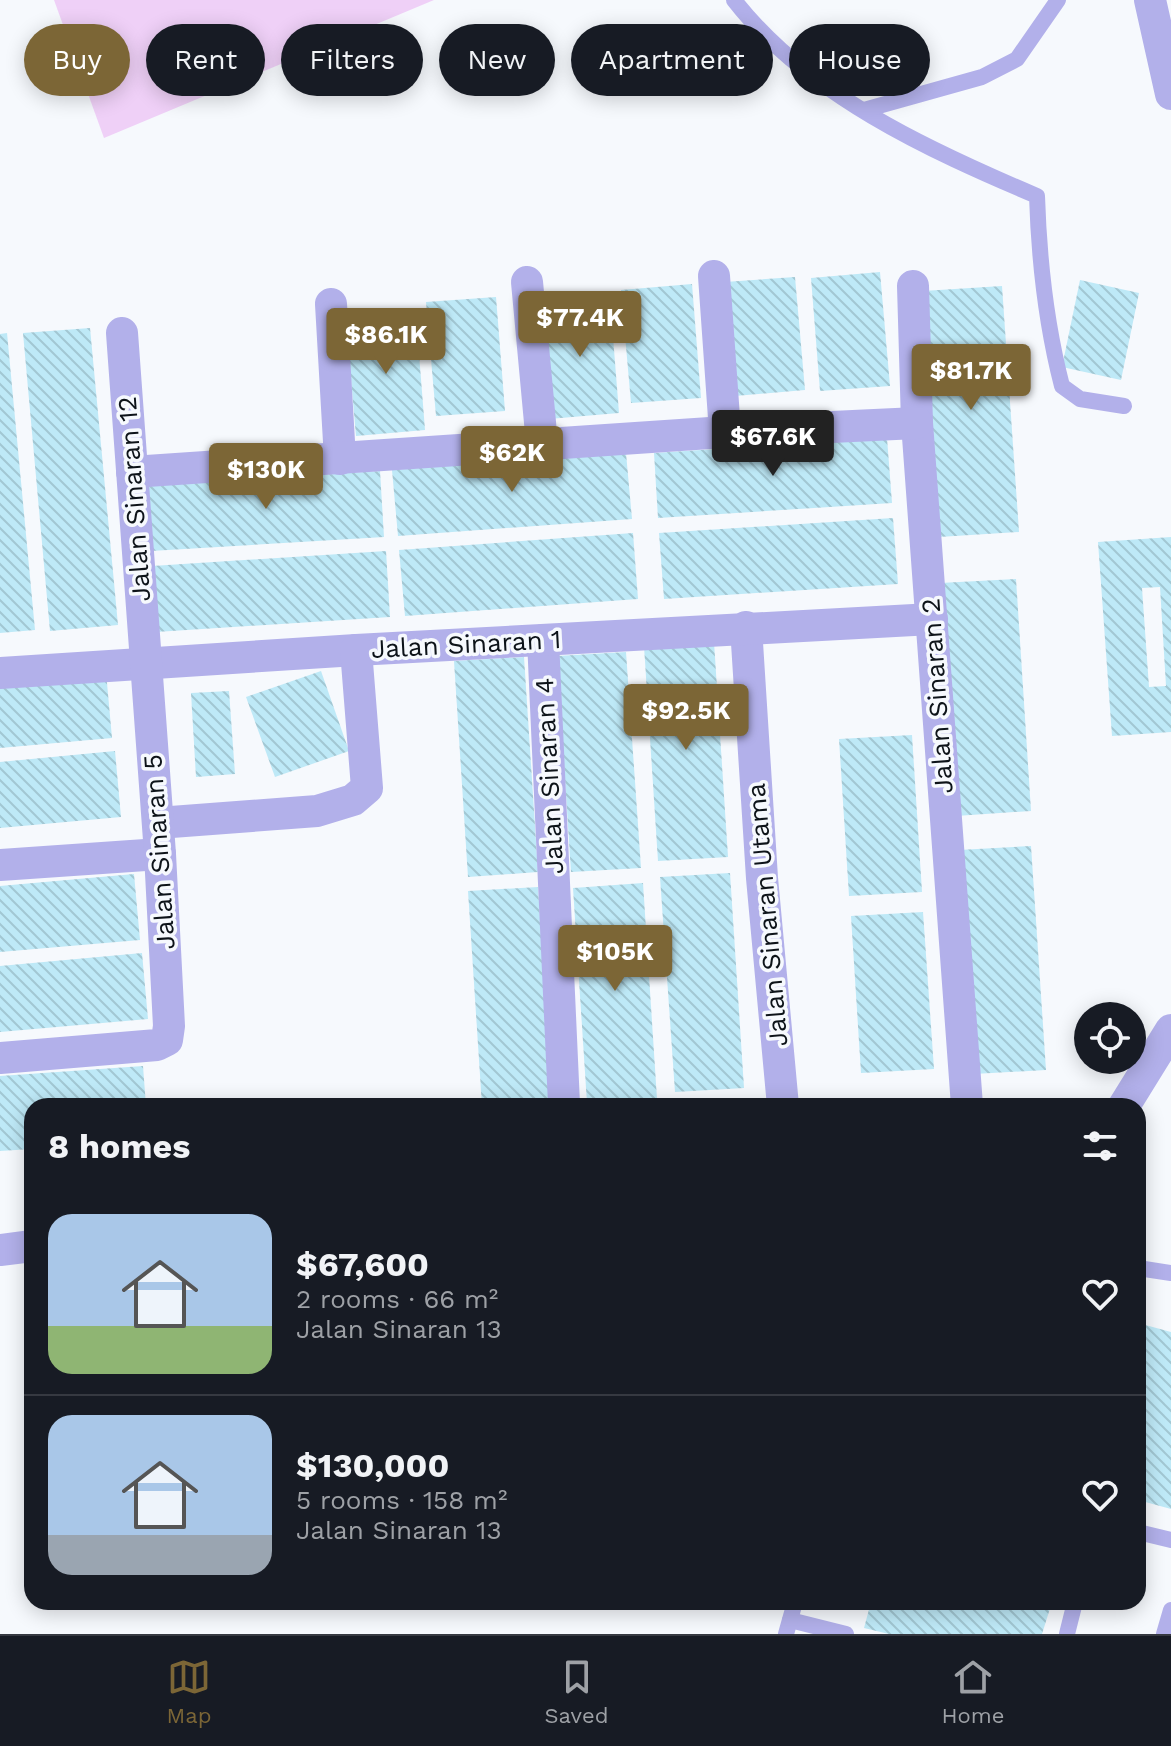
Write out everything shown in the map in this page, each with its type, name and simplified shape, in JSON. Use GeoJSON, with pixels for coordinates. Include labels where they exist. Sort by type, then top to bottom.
{"type":"FeatureCollection","features":[{"type":"Feature","properties":{"kind":"street"},"geometry":{"type":"LineString","coordinates":[[1150,0],[1171,94]]}},
{"type":"Feature","properties":{"kind":"street"},"geometry":{"type":"LineString","coordinates":[[714,276],[725,432]]}},
{"type":"Feature","properties":{"kind":"street"},"geometry":{"type":"LineString","coordinates":[[527,282],[542,444]]}},
{"type":"Feature","properties":{"kind":"street","name":"Jalan Sinaran 2"},"geometry":{"type":"LineString","coordinates":[[913,286],[917,423],[966,1098]]}},
{"type":"Feature","properties":{"kind":"street"},"geometry":{"type":"LineString","coordinates":[[331,304],[340,459]]}},
{"type":"Feature","properties":{"kind":"street","name":"Jalan Sinaran 12"},"geometry":{"type":"LineString","coordinates":[[122,333],[146,665]]}},
{"type":"Feature","properties":{"kind":"street"},"geometry":{"type":"LineString","coordinates":[[132,472],[725,432],[917,423]]}},
{"type":"Feature","properties":{"kind":"street","name":"Jalan Sinaran 1"},"geometry":{"type":"LineString","coordinates":[[0,673],[746,627],[932,619]]}},
{"type":"Feature","properties":{"kind":"street","name":"Jalan Sinaran Utama"},"geometry":{"type":"LineString","coordinates":[[746,627],[762,878],[782,1098]]}},
{"type":"Feature","properties":{"kind":"street","name":"Jalan Sinaran 4"},"geometry":{"type":"LineString","coordinates":[[543,640],[564,1098]]}},
{"type":"Feature","properties":{"kind":"street"},"geometry":{"type":"LineString","coordinates":[[0,865],[317,811],[339,806],[360,794],[367,788],[356,650]]}},
{"type":"Feature","properties":{"kind":"street","name":"Jalan Sinaran 5"},"geometry":{"type":"LineString","coordinates":[[0,1058],[125,1049],[157,1045],[167,1040],[169,1026],[159,839],[146,665]]}},
{"type":"Feature","properties":{"kind":"street"},"geometry":{"type":"LineString","coordinates":[[1129,1098],[1171,1030]]}},
{"type":"Feature","properties":{"kind":"street"},"geometry":{"type":"LineString","coordinates":[[0,1250],[24,1247]]}},
{"type":"Feature","properties":{"kind":"lane"},"geometry":{"type":"LineString","coordinates":[[734,0],[784,55],[817,81],[957,162],[1037,196],[1042,272],[1052,345],[1062,386],[1080,399],[1124,406]]}},
{"type":"Feature","properties":{"kind":"lane"},"geometry":{"type":"LineString","coordinates":[[864,110],[982,77],[1017,59],[1058,0]]}},
{"type":"Feature","properties":{"kind":"lane"},"geometry":{"type":"LineString","coordinates":[[1146,1269],[1171,1273]]}},
{"type":"Feature","properties":{"kind":"lane"},"geometry":{"type":"LineString","coordinates":[[1146,1534],[1171,1540]]}},
{"type":"Feature","properties":{"kind":"lane"},"geometry":{"type":"LineString","coordinates":[[1067,1634],[1073,1610]]}},
{"type":"Feature","properties":{"kind":"lane"},"geometry":{"type":"LineString","coordinates":[[1164,1634],[1171,1610]]}},
{"type":"Feature","properties":{"kind":"lane"},"geometry":{"type":"LineString","coordinates":[[788,1627],[846,1634]]}},
{"type":"Feature","properties":{"kind":"shaded area"},"geometry":{"type":"Polygon","coordinates":[[[54,0],[434,0],[377,24],[281,24],[281,64],[265,71],[265,24],[146,24],[146,96],[204,96],[104,138],[89,96],[130,96],[130,24],[63,24],[54,0]]]}},
{"type":"Feature","properties":{"kind":"building"},"geometry":{"type":"Polygon","coordinates":[[[880,272],[890,386],[820,391],[811,278],[880,272]]]}},
{"type":"Feature","properties":{"kind":"building"},"geometry":{"type":"Polygon","coordinates":[[[795,277],[805,390],[735,396],[725,282],[795,277]]]}},
{"type":"Feature","properties":{"kind":"building"},"geometry":{"type":"Polygon","coordinates":[[[1080,280],[1139,293],[1121,380],[1062,367],[1080,280]]]}},
{"type":"Feature","properties":{"kind":"building"},"geometry":{"type":"Polygon","coordinates":[[[692,284],[701,398],[631,403],[621,290],[692,284]]]}},
{"type":"Feature","properties":{"kind":"building"},"geometry":{"type":"Polygon","coordinates":[[[1002,286],[1019,532],[939,537],[923,291],[1002,286]]]}},
{"type":"Feature","properties":{"kind":"building"},"geometry":{"type":"Polygon","coordinates":[[[496,297],[505,411],[436,416],[426,302],[496,297]]]}},
{"type":"Feature","properties":{"kind":"building"},"geometry":{"type":"Polygon","coordinates":[[[610,299],[619,413],[549,419],[540,305],[610,299]]]}},
{"type":"Feature","properties":{"kind":"building"},"geometry":{"type":"Polygon","coordinates":[[[416,316],[425,430],[356,436],[346,322],[416,316]]]}},
{"type":"Feature","properties":{"kind":"building"},"geometry":{"type":"Polygon","coordinates":[[[90,328],[118,625],[50,631],[23,333],[90,328]]]}},
{"type":"Feature","properties":{"kind":"building"},"geometry":{"type":"Polygon","coordinates":[[[7,333],[35,630],[0,633],[0,334],[7,333]]]}},
{"type":"Feature","properties":{"kind":"building"},"geometry":{"type":"Polygon","coordinates":[[[887,438],[892,503],[658,518],[654,453],[887,438]]]}},
{"type":"Feature","properties":{"kind":"building"},"geometry":{"type":"Polygon","coordinates":[[[626,453],[632,519],[398,536],[392,470],[626,453]]]}},
{"type":"Feature","properties":{"kind":"building"},"geometry":{"type":"Polygon","coordinates":[[[380,471],[384,537],[151,551],[147,486],[380,471]]]}},
{"type":"Feature","properties":{"kind":"building"},"geometry":{"type":"Polygon","coordinates":[[[893,518],[898,584],[664,599],[659,533],[893,518]]]}},
{"type":"Feature","properties":{"kind":"building"},"geometry":{"type":"Polygon","coordinates":[[[633,533],[638,599],[405,616],[399,550],[633,533]]]}},
{"type":"Feature","properties":{"kind":"building"},"geometry":{"type":"Polygon","coordinates":[[[1171,537],[1171,732],[1112,736],[1098,542],[1171,537]],[[1160,587],[1142,588],[1149,687],[1166,686],[1160,587]]]}},
{"type":"Feature","properties":{"kind":"building"},"geometry":{"type":"Polygon","coordinates":[[[386,551],[390,617],[156,632],[152,566],[386,551]]]}},
{"type":"Feature","properties":{"kind":"building"},"geometry":{"type":"Polygon","coordinates":[[[1016,579],[1031,811],[956,816],[940,583],[1016,579]]]}},
{"type":"Feature","properties":{"kind":"building"},"geometry":{"type":"Polygon","coordinates":[[[714,642],[728,857],[658,861],[644,646],[714,642]]]}},
{"type":"Feature","properties":{"kind":"building"},"geometry":{"type":"Polygon","coordinates":[[[626,652],[641,868],[571,872],[557,656],[626,652]]]}},
{"type":"Feature","properties":{"kind":"building"},"geometry":{"type":"Polygon","coordinates":[[[524,657],[538,872],[468,877],[454,661],[524,657]]]}},
{"type":"Feature","properties":{"kind":"building"},"geometry":{"type":"Polygon","coordinates":[[[321,671],[349,751],[275,777],[246,697],[321,671]]]}},
{"type":"Feature","properties":{"kind":"building"},"geometry":{"type":"Polygon","coordinates":[[[106,672],[112,738],[0,748],[0,682],[106,672]]]}},
{"type":"Feature","properties":{"kind":"building"},"geometry":{"type":"Polygon","coordinates":[[[229,691],[235,774],[196,777],[191,693],[229,691]]]}},
{"type":"Feature","properties":{"kind":"building"},"geometry":{"type":"Polygon","coordinates":[[[912,735],[922,892],[849,896],[839,739],[912,735]]]}},
{"type":"Feature","properties":{"kind":"building"},"geometry":{"type":"Polygon","coordinates":[[[115,751],[121,817],[0,828],[0,762],[115,751]]]}},
{"type":"Feature","properties":{"kind":"building"},"geometry":{"type":"Polygon","coordinates":[[[1031,846],[1046,1070],[974,1074],[959,850],[1031,846]]]}},
{"type":"Feature","properties":{"kind":"building"},"geometry":{"type":"Polygon","coordinates":[[[730,873],[744,1088],[675,1092],[660,877],[730,873]]]}},
{"type":"Feature","properties":{"kind":"building"},"geometry":{"type":"Polygon","coordinates":[[[134,874],[140,940],[0,952],[0,886],[134,874]]]}},
{"type":"Feature","properties":{"kind":"building"},"geometry":{"type":"Polygon","coordinates":[[[643,883],[657,1098],[587,1098],[573,888],[643,883]]]}},
{"type":"Feature","properties":{"kind":"building"},"geometry":{"type":"Polygon","coordinates":[[[538,887],[552,1098],[481,1098],[468,891],[538,887]]]}},
{"type":"Feature","properties":{"kind":"building"},"geometry":{"type":"Polygon","coordinates":[[[923,912],[934,1069],[861,1073],[851,916],[923,912]]]}},
{"type":"Feature","properties":{"kind":"building"},"geometry":{"type":"Polygon","coordinates":[[[142,953],[148,1019],[0,1032],[0,966],[142,953]]]}},
{"type":"Feature","properties":{"kind":"building"},"geometry":{"type":"Polygon","coordinates":[[[143,1066],[145,1098],[24,1098],[24,1150],[0,1151],[0,1076],[143,1066]]]}},
{"type":"Feature","properties":{"kind":"building"},"geometry":{"type":"Polygon","coordinates":[[[1146,1325],[1171,1332],[1171,1509],[1146,1502],[1146,1325]]]}},
{"type":"Feature","properties":{"kind":"building"},"geometry":{"type":"Polygon","coordinates":[[[869,1610],[1050,1610],[1042,1634],[889,1634],[864,1628],[869,1610]]]}}]}
